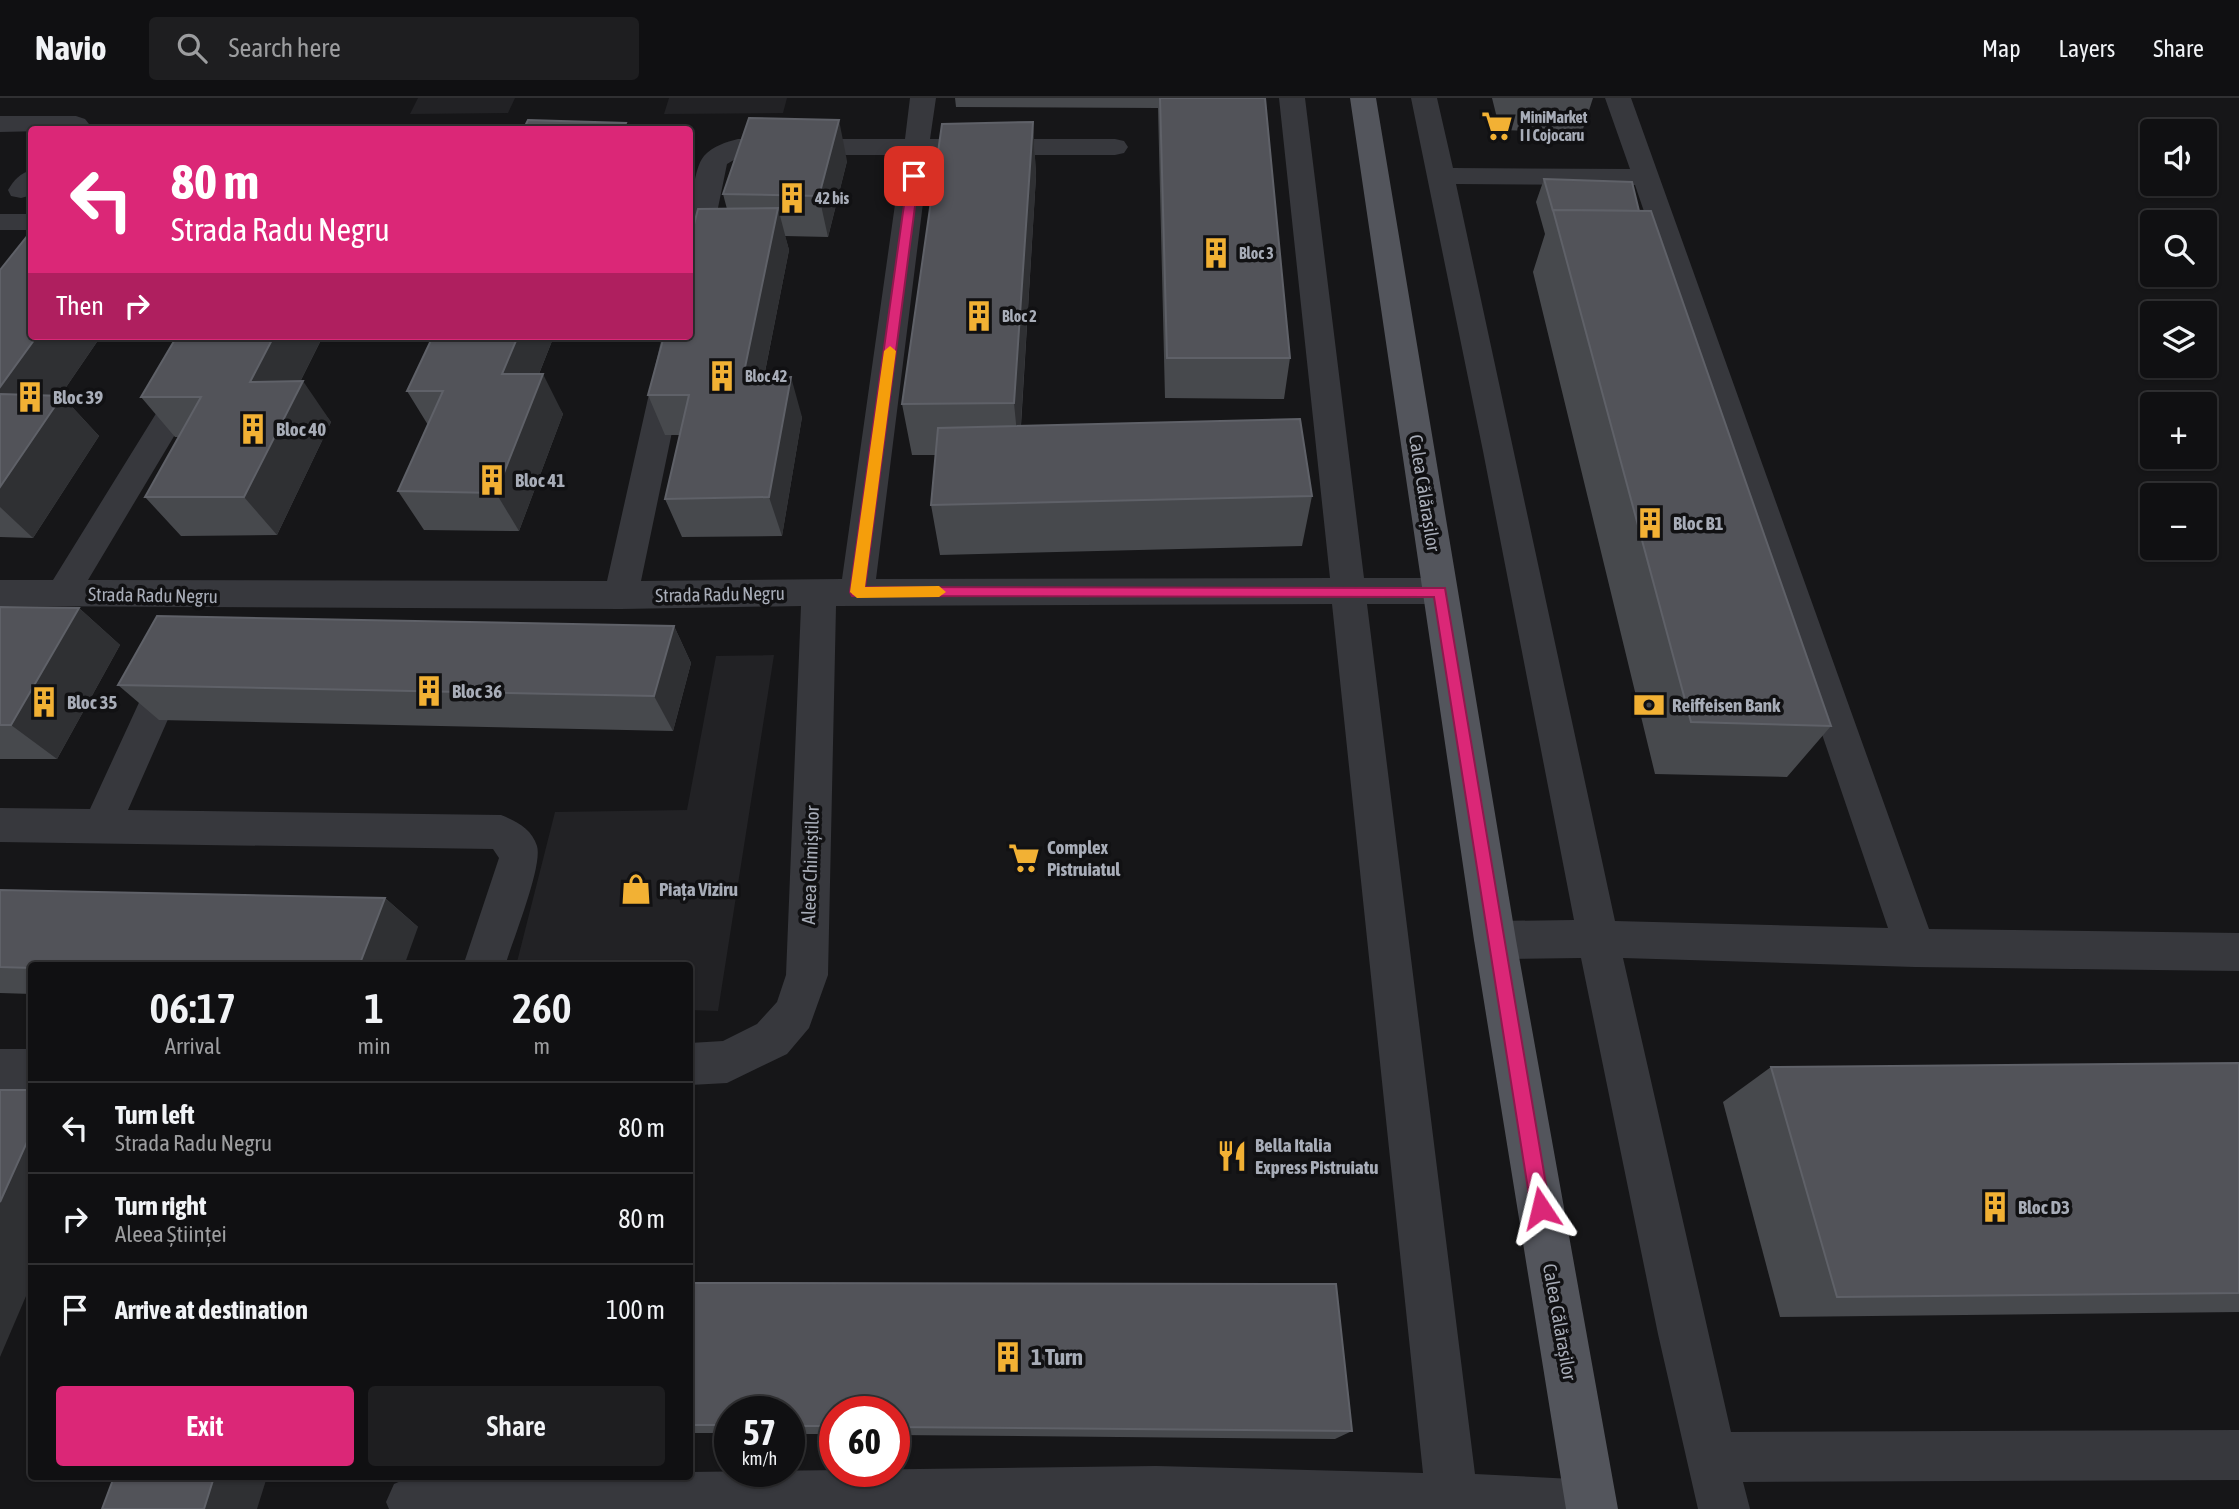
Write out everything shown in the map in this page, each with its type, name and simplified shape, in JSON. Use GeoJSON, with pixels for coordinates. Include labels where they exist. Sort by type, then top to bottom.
{"type":"FeatureCollection","features":[{"type":"Feature","properties":{"kind":"main road","name":"Calea Călărașilor"},"geometry":{"type":"LineString","coordinates":[[1363,98],[1495,940],[1592,1508]]}},
{"type":"Feature","properties":{"kind":"street"},"geometry":{"type":"LineString","coordinates":[[857,592],[923,98]]}},
{"type":"Feature","properties":{"kind":"street"},"geometry":{"type":"LineString","coordinates":[[1292,98],[1452,1504]]}},
{"type":"Feature","properties":{"kind":"street"},"geometry":{"type":"LineString","coordinates":[[1424,98],[1494,424],[1597,939],[1724,1509]]}},
{"type":"Feature","properties":{"kind":"street"},"geometry":{"type":"LineString","coordinates":[[1618,98],[1915,948]]}},
{"type":"Feature","properties":{"kind":"street"},"geometry":{"type":"LineString","coordinates":[[0,124],[76,124],[75,126]]}},
{"type":"Feature","properties":{"kind":"street"},"geometry":{"type":"LineString","coordinates":[[693,262],[714,161],[724,153],[738,148],[1115,147]]}},
{"type":"Feature","properties":{"kind":"street"},"geometry":{"type":"LineString","coordinates":[[1441,176],[1646,177]]}},
{"type":"Feature","properties":{"kind":"street"},"geometry":{"type":"LineString","coordinates":[[0,222],[28,222]]}},
{"type":"Feature","properties":{"kind":"street"},"geometry":{"type":"LineString","coordinates":[[62,594],[217,340]]}},
{"type":"Feature","properties":{"kind":"street"},"geometry":{"type":"LineString","coordinates":[[621,596],[676,340]]}},
{"type":"Feature","properties":{"kind":"street","name":"Strada Radu Negru"},"geometry":{"type":"LineString","coordinates":[[0,593],[621,596],[857,592],[1440,592]]}},
{"type":"Feature","properties":{"kind":"street","name":"Aleea Chimiștilor"},"geometry":{"type":"LineString","coordinates":[[693,1064],[727,1062],[772,1039],[794,1014],[807,975],[819,593]]}},
{"type":"Feature","properties":{"kind":"street"},"geometry":{"type":"LineString","coordinates":[[102,825],[206,595]]}},
{"type":"Feature","properties":{"kind":"street"},"geometry":{"type":"LineString","coordinates":[[0,825],[502,832],[517,845],[519,858],[485,962]]}},
{"type":"Feature","properties":{"kind":"street"},"geometry":{"type":"LineString","coordinates":[[1495,940],[1597,939],[1915,948],[2239,952]]}},
{"type":"Feature","properties":{"kind":"street"},"geometry":{"type":"LineString","coordinates":[[0,1070],[28,1070]]}},
{"type":"Feature","properties":{"kind":"street"},"geometry":{"type":"LineString","coordinates":[[1712,1457],[2239,1455]]}},
{"type":"Feature","properties":{"kind":"street"},"geometry":{"type":"LineString","coordinates":[[412,1502],[1154,1501],[1592,1508]]}},
{"type":"Feature","properties":{"kind":"shaded area"},"geometry":{"type":"Polygon","coordinates":[[[418,98],[515,98],[508,113],[410,114],[418,98]]]}},
{"type":"Feature","properties":{"kind":"shaded area"},"geometry":{"type":"Polygon","coordinates":[[[669,98],[787,98],[783,113],[664,114],[669,98]]]}},
{"type":"Feature","properties":{"kind":"shaded area","name":"Piața Viziru"},"geometry":{"type":"Polygon","coordinates":[[[774,655],[718,1011],[693,1010],[693,962],[517,962],[555,812],[687,810],[716,656],[774,655]]]}},
{"type":"Feature","properties":{"kind":"building","name":"Bloc 3"},"geometry":{"type":"Polygon","coordinates":[[[1160,98],[1265,98],[1290,358],[1167,358],[1160,98]]]}},
{"type":"Feature","properties":{"kind":"building"},"geometry":{"type":"Polygon","coordinates":[[[749,118],[839,120],[819,196],[723,194],[749,118]]]}},
{"type":"Feature","properties":{"kind":"building"},"geometry":{"type":"Polygon","coordinates":[[[528,120],[626,123],[625,126],[525,126],[528,120]]]}},
{"type":"Feature","properties":{"kind":"building","name":"Bloc 2"},"geometry":{"type":"Polygon","coordinates":[[[1033,122],[1014,403],[902,404],[942,124],[1033,122]]]}},
{"type":"Feature","properties":{"kind":"building"},"geometry":{"type":"Polygon","coordinates":[[[1544,179],[1632,182],[1639,211],[1553,211],[1544,179]]]}},
{"type":"Feature","properties":{"kind":"building","name":"Bloc 42"},"geometry":{"type":"Polygon","coordinates":[[[778,208],[743,377],[791,377],[769,497],[665,499],[689,395],[648,395],[663,340],[693,340],[693,228],[698,209],[778,208]]]}},
{"type":"Feature","properties":{"kind":"building"},"geometry":{"type":"Polygon","coordinates":[[[1553,210],[1651,211],[1831,726],[1691,722],[1553,210]]]}},
{"type":"Feature","properties":{"kind":"building"},"geometry":{"type":"Polygon","coordinates":[[[28,235],[28,340],[34,340],[0,387],[0,270],[28,235]]]}},
{"type":"Feature","properties":{"kind":"building"},"geometry":{"type":"Polygon","coordinates":[[[175,340],[272,340],[250,382],[303,381],[244,497],[145,497],[201,397],[141,397],[175,340]]]}},
{"type":"Feature","properties":{"kind":"building"},"geometry":{"type":"Polygon","coordinates":[[[431,340],[516,340],[502,374],[543,374],[496,493],[398,491],[443,391],[407,391],[431,340]]]}},
{"type":"Feature","properties":{"kind":"building"},"geometry":{"type":"Polygon","coordinates":[[[0,394],[62,396],[0,487],[0,394]]]}},
{"type":"Feature","properties":{"kind":"building"},"geometry":{"type":"Polygon","coordinates":[[[1300,419],[1312,496],[931,505],[938,428],[1300,419]]]}},
{"type":"Feature","properties":{"kind":"building"},"geometry":{"type":"Polygon","coordinates":[[[0,607],[79,608],[11,725],[0,725],[0,607]]]}},
{"type":"Feature","properties":{"kind":"building"},"geometry":{"type":"Polygon","coordinates":[[[157,616],[674,626],[654,696],[118,685],[157,616]]]}},
{"type":"Feature","properties":{"kind":"building"},"geometry":{"type":"Polygon","coordinates":[[[0,890],[385,898],[361,962],[28,962],[28,968],[0,967],[0,890]]]}},
{"type":"Feature","properties":{"kind":"building","name":"Bloc D3"},"geometry":{"type":"Polygon","coordinates":[[[2239,1063],[2239,1293],[1837,1297],[1771,1067],[2239,1063]]]}},
{"type":"Feature","properties":{"kind":"building"},"geometry":{"type":"Polygon","coordinates":[[[0,1090],[28,1090],[28,1140],[0,1202],[0,1090]]]}},
{"type":"Feature","properties":{"kind":"building","name":"1 Turn"},"geometry":{"type":"Polygon","coordinates":[[[693,1283],[1336,1284],[1352,1431],[910,1427],[910,1396],[819,1396],[819,1426],[805,1426],[805,1396],[714,1396],[714,1425],[693,1425],[693,1283]]]}},
{"type":"Feature","properties":{"kind":"building"},"geometry":{"type":"Polygon","coordinates":[[[113,1480],[213,1480],[204,1509],[102,1509],[113,1480]]]}},
{"type":"Feature","properties":{"kind":"slow traffic"},"geometry":{"type":"LineString","coordinates":[[890,351],[857,592],[939,592]]}},
{"type":"Feature","properties":{"kind":"place","name":"MiniMarket I I Cojocaru"},"geometry":{"type":"Point","coordinates":[1497,126]}},
{"type":"Feature","properties":{"kind":"place","name":"42 bis"},"geometry":{"type":"Point","coordinates":[792,198]}},
{"type":"Feature","properties":{"kind":"place","name":"Bloc 3"},"geometry":{"type":"Point","coordinates":[1216,253]}},
{"type":"Feature","properties":{"kind":"place","name":"Bloc 2"},"geometry":{"type":"Point","coordinates":[979,316]}},
{"type":"Feature","properties":{"kind":"place","name":"Bloc 42"},"geometry":{"type":"Point","coordinates":[722,376]}},
{"type":"Feature","properties":{"kind":"place","name":"Bloc 39"},"geometry":{"type":"Point","coordinates":[30,397]}},
{"type":"Feature","properties":{"kind":"place","name":"Bloc 40"},"geometry":{"type":"Point","coordinates":[253,429]}},
{"type":"Feature","properties":{"kind":"place","name":"Bloc 41"},"geometry":{"type":"Point","coordinates":[492,480]}},
{"type":"Feature","properties":{"kind":"place","name":"Bloc B1"},"geometry":{"type":"Point","coordinates":[1650,523]}},
{"type":"Feature","properties":{"kind":"place","name":"Bloc 36"},"geometry":{"type":"Point","coordinates":[429,691]}},
{"type":"Feature","properties":{"kind":"place","name":"Bloc 35"},"geometry":{"type":"Point","coordinates":[44,702]}},
{"type":"Feature","properties":{"kind":"place","name":"Reiffeisen Bank"},"geometry":{"type":"Point","coordinates":[1649,705]}},
{"type":"Feature","properties":{"kind":"place","name":"Complex Pistruiatul"},"geometry":{"type":"Point","coordinates":[1024,858]}},
{"type":"Feature","properties":{"kind":"place","name":"Piața Viziru"},"geometry":{"type":"Point","coordinates":[636,889]}},
{"type":"Feature","properties":{"kind":"place","name":"Bella Italia Express Pistruiatu"},"geometry":{"type":"Point","coordinates":[1232,1156]}},
{"type":"Feature","properties":{"kind":"place","name":"Bloc D3"},"geometry":{"type":"Point","coordinates":[1995,1207]}},
{"type":"Feature","properties":{"kind":"place","name":"1 Turn"},"geometry":{"type":"Point","coordinates":[1008,1357]}},
{"type":"Feature","properties":{"kind":"route"},"geometry":{"type":"LineString","coordinates":[[914,176],[857,592],[1440,592],[1541,1208]]}}]}
